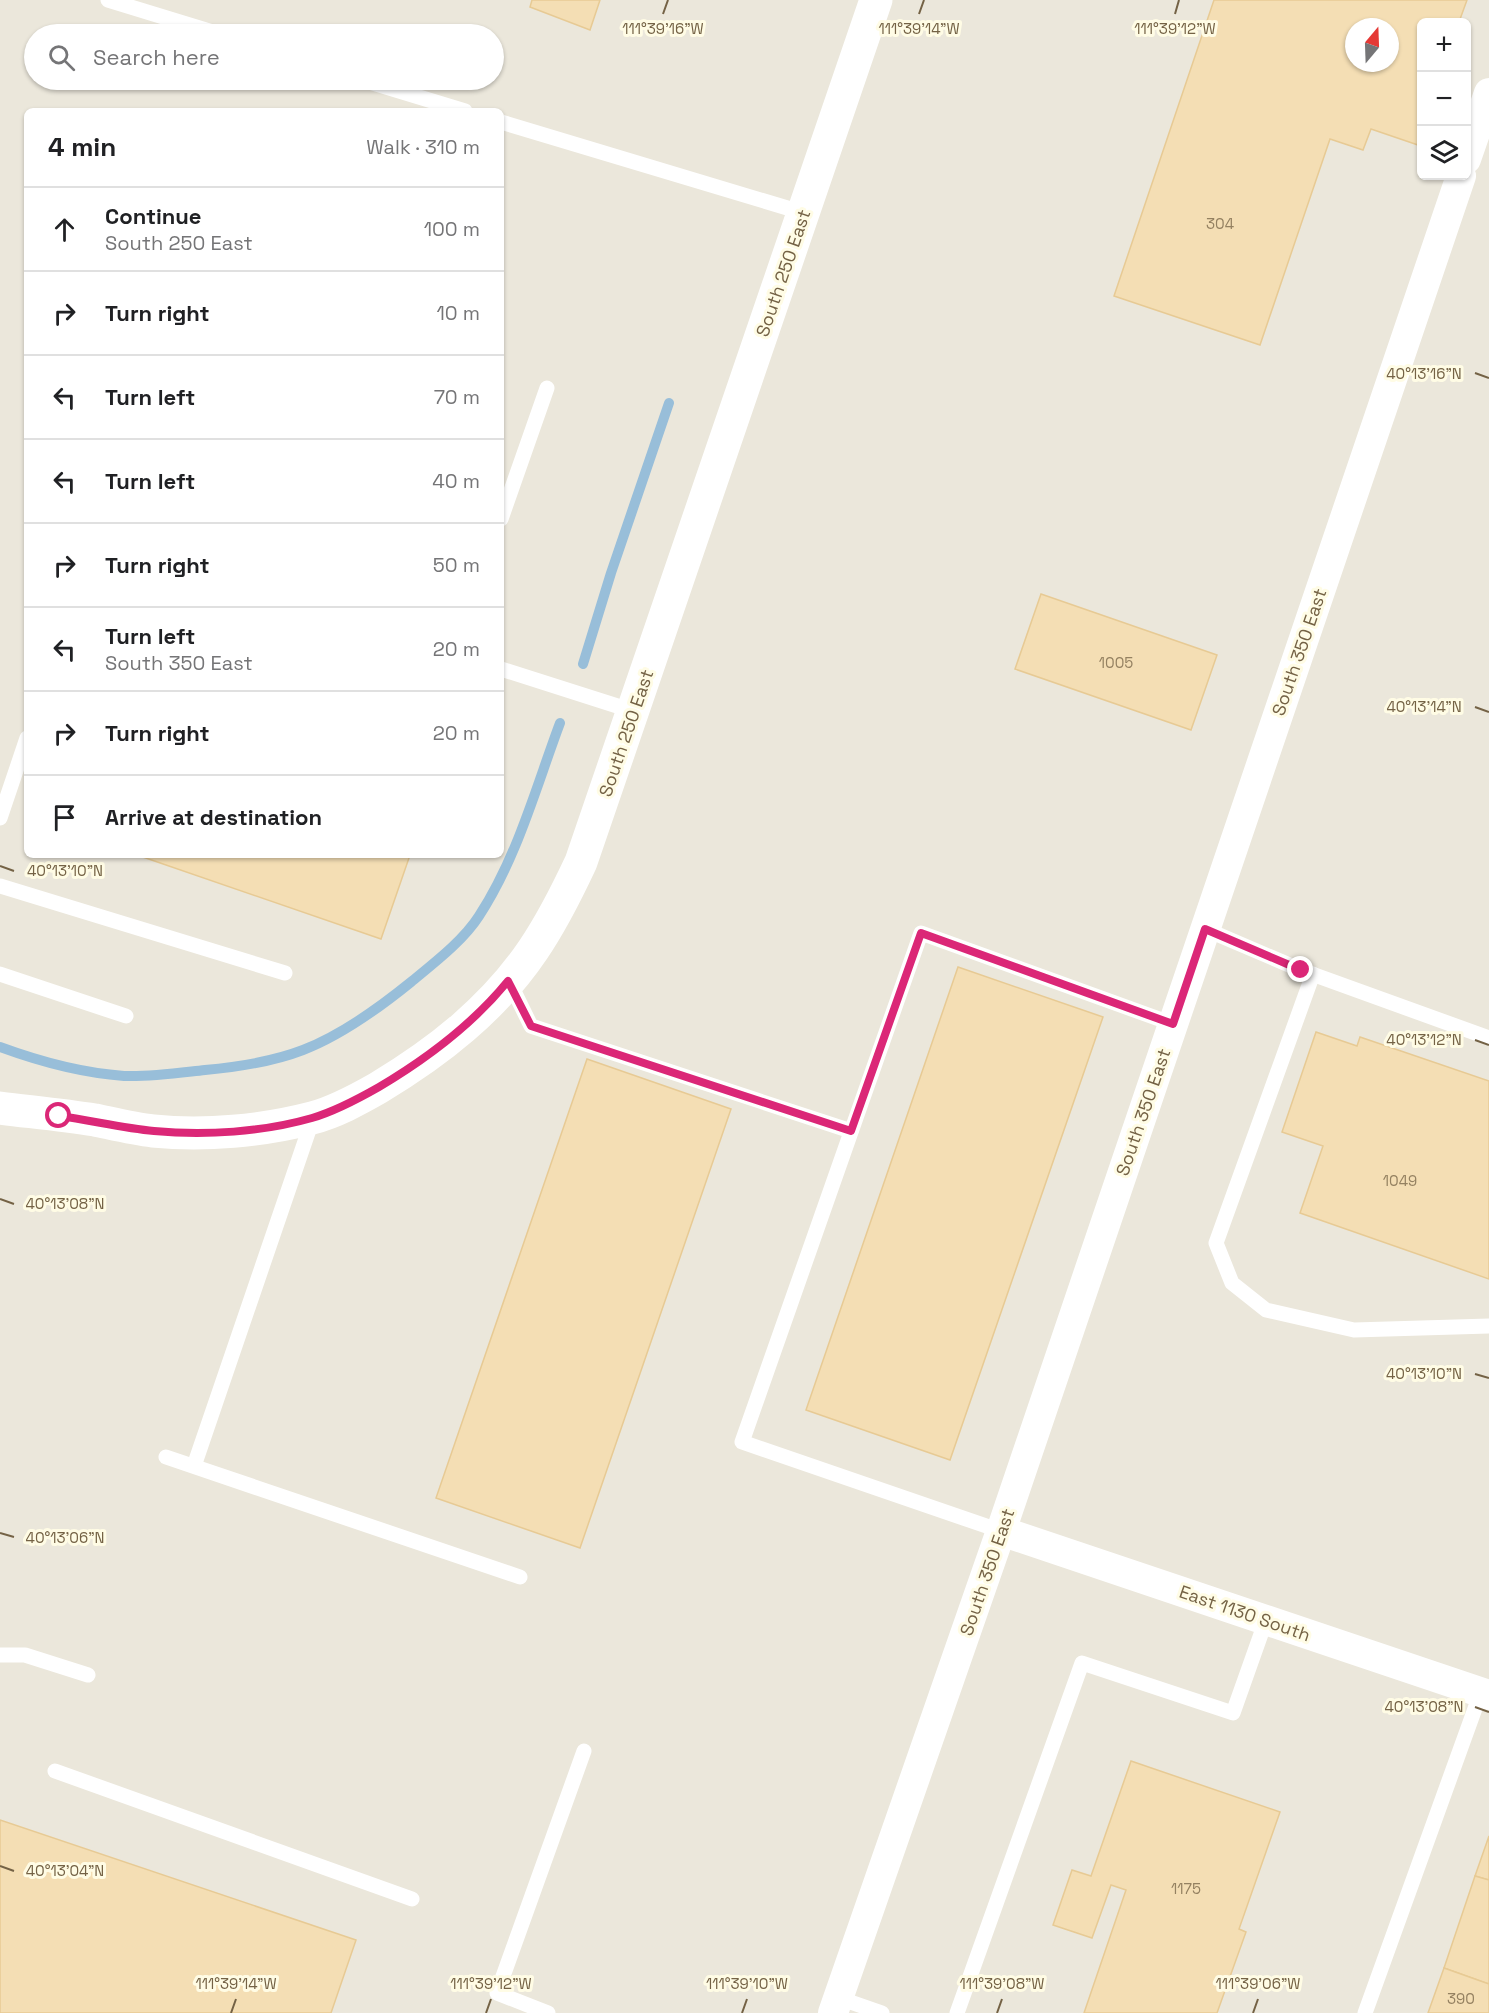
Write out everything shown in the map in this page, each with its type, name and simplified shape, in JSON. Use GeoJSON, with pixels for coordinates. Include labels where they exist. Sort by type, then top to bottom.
{"type":"FeatureCollection","features":[{"type":"Feature","properties":{"kind":"street","name":"South 250 East"},"geometry":{"type":"LineString","coordinates":[[0,1108],[153,1131],[207,1132],[260,1128],[313,1118],[356,1100],[416,1065],[460,1032],[494,999],[532,951],[557,911],[581,862],[876,0]]}},
{"type":"Feature","properties":{"kind":"street"},"geometry":{"type":"LineString","coordinates":[[1471,147],[1489,93]]}},
{"type":"Feature","properties":{"kind":"street","name":"South 350 East"},"geometry":{"type":"LineString","coordinates":[[836,2005],[1001,1531],[1460,180]]}},
{"type":"Feature","properties":{"kind":"street","name":"East 1130 South"},"geometry":{"type":"LineString","coordinates":[[1001,1531],[1485,1694]]}},
{"type":"Feature","properties":{"kind":"lane"},"geometry":{"type":"LineString","coordinates":[[108,0],[186,24]]}},
{"type":"Feature","properties":{"kind":"lane"},"geometry":{"type":"LineString","coordinates":[[396,90],[455,108]]}},
{"type":"Feature","properties":{"kind":"lane"},"geometry":{"type":"LineString","coordinates":[[504,123],[804,213]]}},
{"type":"Feature","properties":{"kind":"lane"},"geometry":{"type":"LineString","coordinates":[[504,510],[547,388]]}},
{"type":"Feature","properties":{"kind":"lane"},"geometry":{"type":"LineString","coordinates":[[504,670],[633,711]]}},
{"type":"Feature","properties":{"kind":"lane"},"geometry":{"type":"LineString","coordinates":[[0,818],[7,774],[24,743]]}},
{"type":"Feature","properties":{"kind":"lane"},"geometry":{"type":"LineString","coordinates":[[0,886],[285,973]]}},
{"type":"Feature","properties":{"kind":"lane"},"geometry":{"type":"LineString","coordinates":[[1205,929],[1313,974],[1489,1038]]}},
{"type":"Feature","properties":{"kind":"lane"},"geometry":{"type":"LineString","coordinates":[[1001,1531],[742,1443],[921,933],[1173,1024]]}},
{"type":"Feature","properties":{"kind":"lane"},"geometry":{"type":"LineString","coordinates":[[0,974],[126,1016]]}},
{"type":"Feature","properties":{"kind":"lane"},"geometry":{"type":"LineString","coordinates":[[1313,974],[1216,1243],[1232,1283],[1266,1310],[1354,1330],[1489,1326]]}},
{"type":"Feature","properties":{"kind":"lane"},"geometry":{"type":"LineString","coordinates":[[508,981],[531,1026],[851,1131]]}},
{"type":"Feature","properties":{"kind":"lane"},"geometry":{"type":"LineString","coordinates":[[194,1466],[313,1118]]}},
{"type":"Feature","properties":{"kind":"lane"},"geometry":{"type":"LineString","coordinates":[[166,1457],[520,1577]]}},
{"type":"Feature","properties":{"kind":"lane"},"geometry":{"type":"LineString","coordinates":[[957,2013],[1082,1663],[1233,1713],[1266,1620]]}},
{"type":"Feature","properties":{"kind":"lane"},"geometry":{"type":"LineString","coordinates":[[0,1655],[25,1655],[88,1675]]}},
{"type":"Feature","properties":{"kind":"lane"},"geometry":{"type":"LineString","coordinates":[[1365,2013],[1485,1694]]}},
{"type":"Feature","properties":{"kind":"lane"},"geometry":{"type":"LineString","coordinates":[[548,2013],[497,1993],[584,1750]]}},
{"type":"Feature","properties":{"kind":"lane"},"geometry":{"type":"LineString","coordinates":[[55,1771],[412,1899]]}},
{"type":"Feature","properties":{"kind":"lane"},"geometry":{"type":"LineString","coordinates":[[836,2005],[882,2013]]}},
{"type":"Feature","properties":{"kind":"shaded area"},"geometry":{"type":"Polygon","coordinates":[[[0,0],[1489,0],[1489,2013],[0,2013],[0,0]]]}},
{"type":"Feature","properties":{"kind":"building"},"geometry":{"type":"Polygon","coordinates":[[[532,0],[600,0],[590,30],[530,7],[532,0]]]}},
{"type":"Feature","properties":{"kind":"building"},"geometry":{"type":"Polygon","coordinates":[[[1214,0],[1467,0],[1460,18],[1417,18],[1417,145],[1371,129],[1363,150],[1330,139],[1260,345],[1114,296],[1214,0]]]}},
{"type":"Feature","properties":{"kind":"building"},"geometry":{"type":"Polygon","coordinates":[[[1041,594],[1217,655],[1191,730],[1015,669],[1041,594]]]}},
{"type":"Feature","properties":{"kind":"building"},"geometry":{"type":"Polygon","coordinates":[[[146,858],[409,858],[381,939],[146,858]]]}},
{"type":"Feature","properties":{"kind":"building"},"geometry":{"type":"Polygon","coordinates":[[[958,967],[1103,1017],[950,1460],[806,1410],[958,967]]]}},
{"type":"Feature","properties":{"kind":"building"},"geometry":{"type":"Polygon","coordinates":[[[1316,1032],[1357,1046],[1360,1037],[1489,1081],[1489,1279],[1300,1213],[1323,1146],[1282,1132],[1316,1032]]]}},
{"type":"Feature","properties":{"kind":"building"},"geometry":{"type":"Polygon","coordinates":[[[587,1059],[731,1109],[580,1548],[436,1498],[587,1059]]]}},
{"type":"Feature","properties":{"kind":"building"},"geometry":{"type":"Polygon","coordinates":[[[1131,1761],[1280,1812],[1239,1929],[1246,1932],[1217,2013],[1084,2013],[1126,1890],[1111,1885],[1092,1938],[1053,1925],[1072,1870],[1091,1876],[1131,1761]]]}},
{"type":"Feature","properties":{"kind":"building"},"geometry":{"type":"Polygon","coordinates":[[[0,1820],[356,1940],[331,2013],[0,2013],[0,1820]]]}},
{"type":"Feature","properties":{"kind":"building"},"geometry":{"type":"Polygon","coordinates":[[[1489,1836],[1489,1880],[1475,1876],[1489,1836]]]}},
{"type":"Feature","properties":{"kind":"building"},"geometry":{"type":"Polygon","coordinates":[[[1475,1876],[1489,1880],[1489,1984],[1444,1968],[1475,1876]]]}},
{"type":"Feature","properties":{"kind":"building"},"geometry":{"type":"Polygon","coordinates":[[[1444,1968],[1489,1984],[1489,2013],[1428,2013],[1444,1968]]]}},
{"type":"Feature","properties":{"kind":"waterway"},"geometry":{"type":"LineString","coordinates":[[583,664],[611,573],[669,403]]}},
{"type":"Feature","properties":{"kind":"waterway"},"geometry":{"type":"LineString","coordinates":[[0,1047],[45,1062],[77,1069],[124,1076],[144,1076],[267,1061],[318,1044],[346,1029],[386,1001],[457,943],[479,916],[515,846],[560,723]]}},
{"type":"Feature","properties":{"kind":"route"},"geometry":{"type":"LineString","coordinates":[[59,1116],[153,1131],[207,1132],[260,1128],[313,1118],[356,1100],[416,1065],[460,1032],[494,999],[508,981],[531,1026],[851,1131],[921,933],[1173,1024],[1205,929],[1301,970]]}}]}
